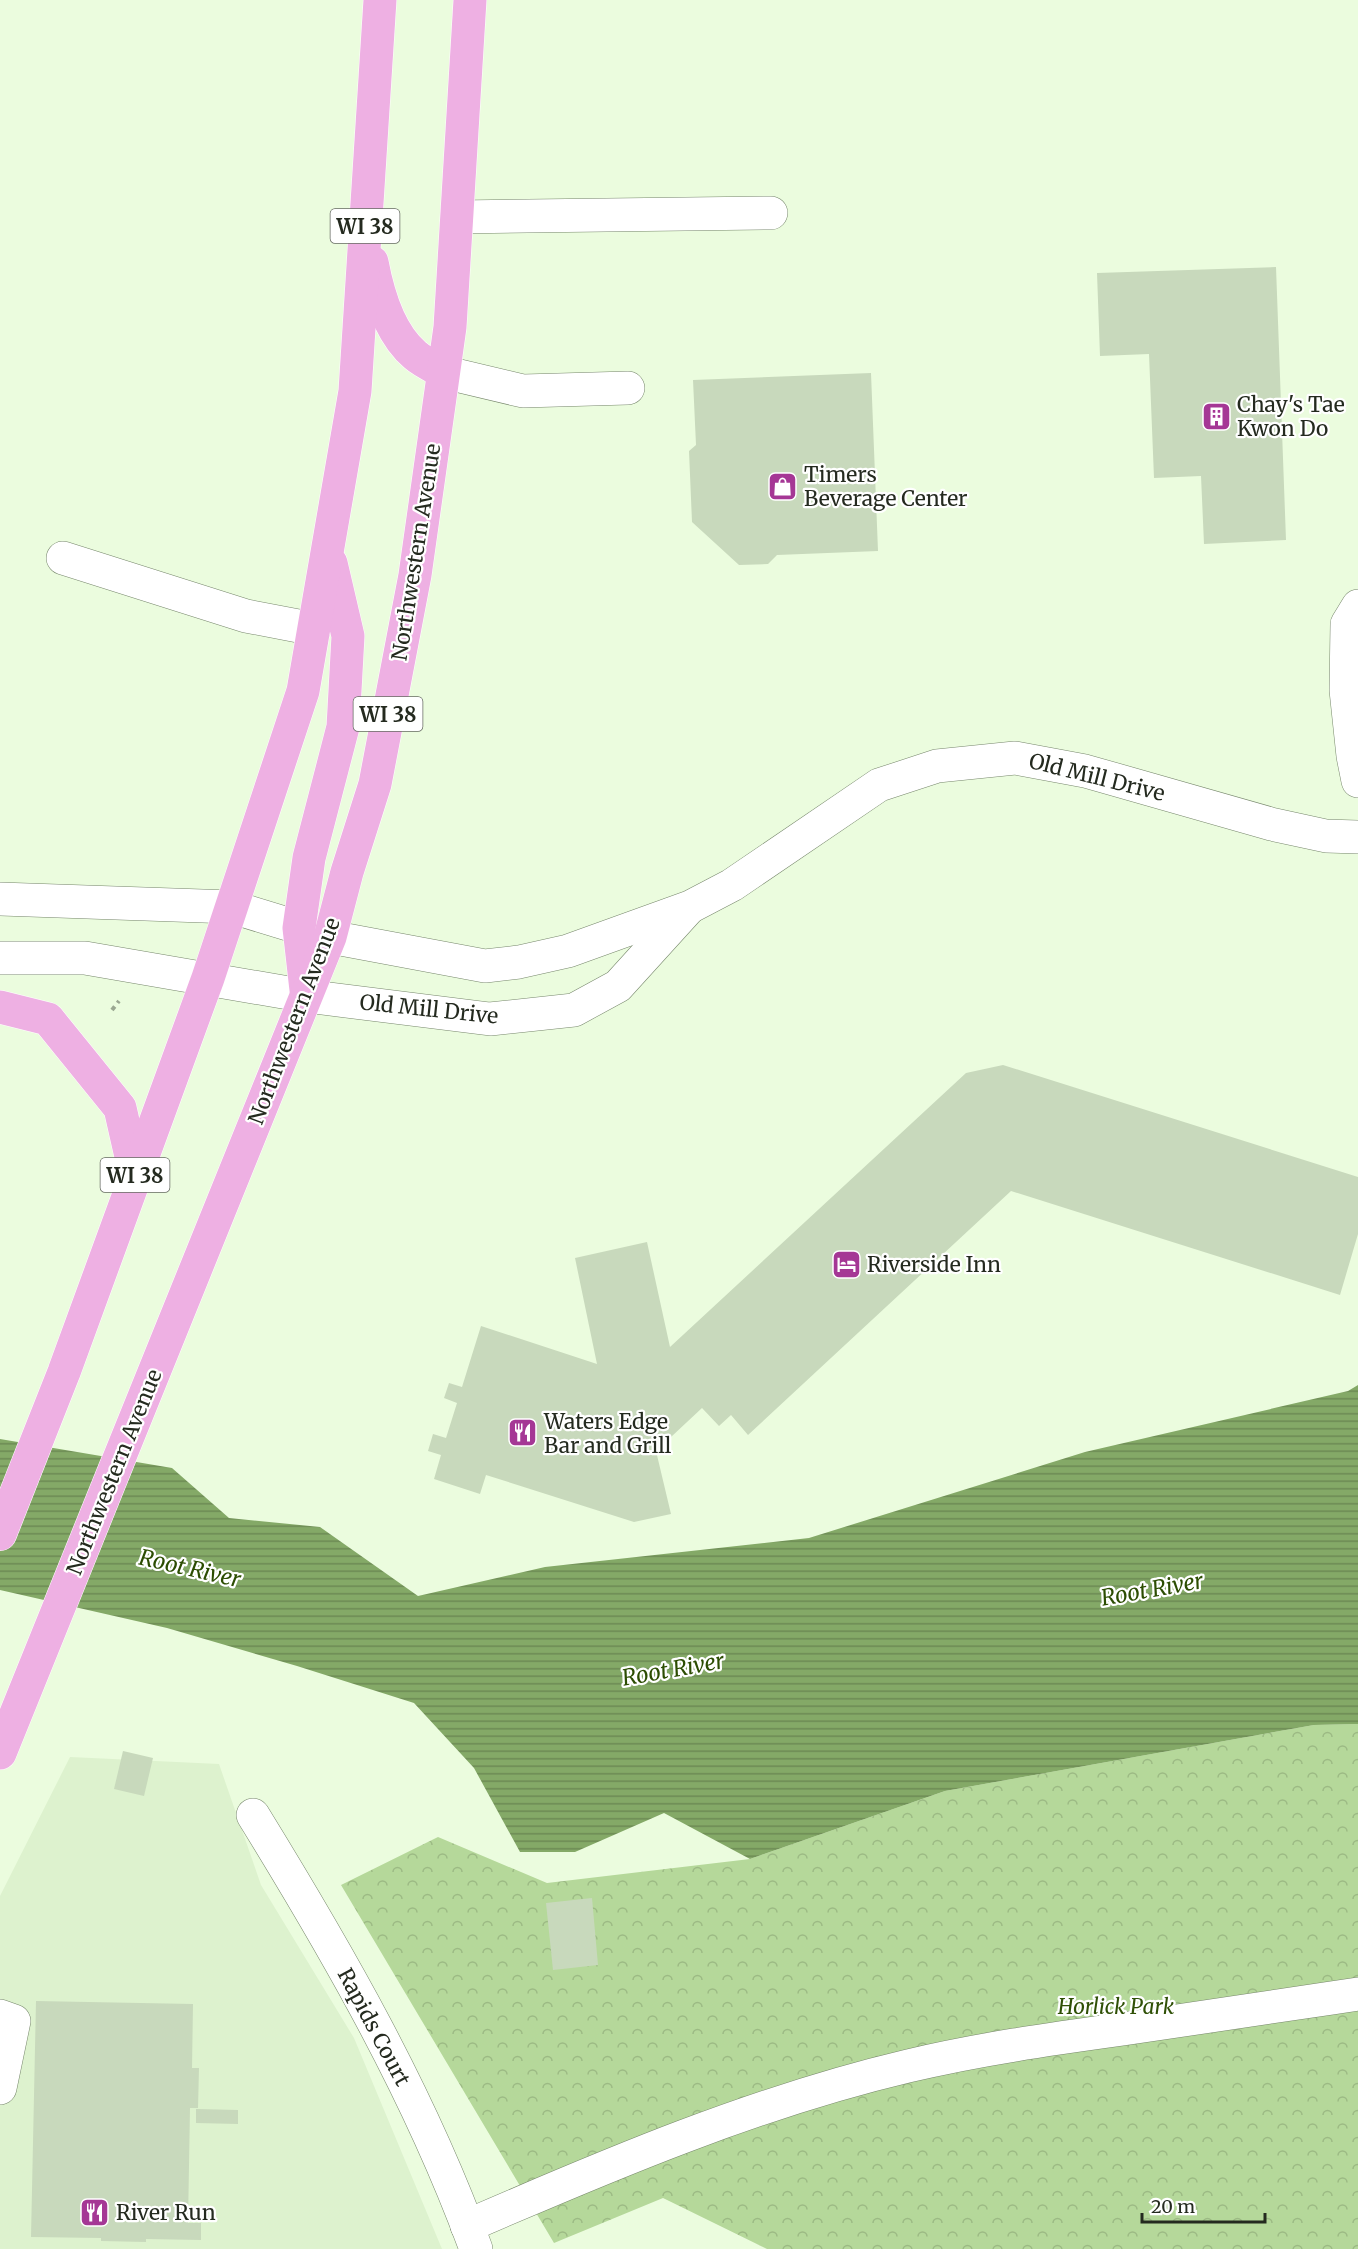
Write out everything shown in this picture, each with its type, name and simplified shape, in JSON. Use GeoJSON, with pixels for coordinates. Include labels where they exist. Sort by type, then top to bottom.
{"type":"FeatureCollection","features":[{"type":"Feature","properties":{"kind":"main road","name":"WI 38"},"geometry":{"type":"LineString","coordinates":[[0,1534],[64,1372],[208,978],[303,691],[355,391],[380,0]]}},
{"type":"Feature","properties":{"kind":"main road","name":"Northwestern Avenue"},"geometry":{"type":"LineString","coordinates":[[0,1753],[330,937],[347,872],[375,784],[415,575],[450,327],[470,0]]}},
{"type":"Feature","properties":{"kind":"main road"},"geometry":{"type":"LineString","coordinates":[[365,227],[377,289],[397,333],[415,354],[443,372]]}},
{"type":"Feature","properties":{"kind":"main road"},"geometry":{"type":"LineString","coordinates":[[306,996],[299,928],[309,858],[344,727],[348,636],[328,547]]}},
{"type":"Feature","properties":{"kind":"main road"},"geometry":{"type":"LineString","coordinates":[[0,1007],[48,1019],[120,1108],[135,1174]]}},
{"type":"Feature","properties":{"kind":"street"},"geometry":{"type":"LineString","coordinates":[[457,217],[771,213]]}},
{"type":"Feature","properties":{"kind":"street"},"geometry":{"type":"LineString","coordinates":[[443,372],[523,391],[628,387]]}},
{"type":"Feature","properties":{"kind":"street"},"geometry":{"type":"LineString","coordinates":[[63,558],[246,616],[314,629]]}},
{"type":"Feature","properties":{"kind":"street"},"geometry":{"type":"LineString","coordinates":[[1358,606],[1347,624],[1346,690],[1358,781]]}},
{"type":"Feature","properties":{"kind":"street","name":"Old Mill Drive"},"geometry":{"type":"LineString","coordinates":[[0,899],[232,907],[330,937],[485,966],[519,962],[568,951],[690,907],[732,885],[879,785],[937,766],[1016,758],[1085,771],[1271,824],[1326,836],[1358,837]]}},
{"type":"Feature","properties":{"kind":"street","name":"Old Mill Drive"},"geometry":{"type":"LineString","coordinates":[[0,958],[85,958],[306,996],[490,1018],[574,1010],[618,986],[690,907]]}},
{"type":"Feature","properties":{"kind":"street","name":"Rapids Court"},"geometry":{"type":"LineString","coordinates":[[253,1815],[323,1928],[383,2042],[424,2122],[471,2237]]}},
{"type":"Feature","properties":{"kind":"street"},"geometry":{"type":"LineString","coordinates":[[471,2237],[553,2188],[705,2128],[814,2091],[908,2066],[1025,2043],[1358,1994]]}},
{"type":"Feature","properties":{"kind":"street"},"geometry":{"type":"LineString","coordinates":[[0,2016],[14,2021],[0,2088]]}},
{"type":"Feature","properties":{"kind":"shaded area"},"geometry":{"type":"Polygon","coordinates":[[[70,1757],[219,1764],[261,1885],[354,2038],[442,2249],[0,2249],[0,1896],[70,1757]]]}},
{"type":"Feature","properties":{"kind":"green space","name":"Horlick Park"},"geometry":{"type":"Polygon","coordinates":[[[1358,1724],[1358,2249],[767,2249],[663,2198],[554,2243],[341,1885],[438,1837],[547,1883],[750,1859],[945,1791],[1314,1725],[1358,1724]]]}},
{"type":"Feature","properties":{"kind":"water","name":"Root River"},"geometry":{"type":"Polygon","coordinates":[[[1358,1385],[1358,1724],[1314,1725],[945,1791],[750,1859],[664,1813],[575,1852],[520,1852],[474,1768],[414,1703],[167,1628],[0,1590],[0,1439],[172,1468],[229,1518],[320,1527],[418,1596],[545,1567],[809,1538],[1085,1452],[1348,1391],[1358,1385]]]}},
{"type":"Feature","properties":{"kind":"building","name":"Chay's Tae Kwon Do"},"geometry":{"type":"Polygon","coordinates":[[[1276,267],[1286,540],[1204,544],[1201,476],[1154,478],[1149,354],[1100,356],[1097,273],[1276,267]]]}},
{"type":"Feature","properties":{"kind":"building","name":"Timers Beverage Center"},"geometry":{"type":"Polygon","coordinates":[[[871,373],[878,551],[777,555],[768,564],[739,565],[692,522],[689,451],[696,445],[693,380],[871,373]]]}},
{"type":"Feature","properties":{"kind":"building","name":"Riverside Inn"},"geometry":{"type":"Polygon","coordinates":[[[1003,1065],[1358,1177],[1358,1234],[1340,1295],[1011,1191],[748,1435],[731,1415],[719,1426],[702,1408],[656,1451],[671,1514],[634,1522],[486,1475],[480,1494],[434,1479],[441,1455],[428,1451],[433,1434],[446,1438],[457,1403],[444,1398],[449,1383],[462,1387],[481,1326],[597,1364],[575,1258],[647,1242],[670,1347],[966,1073],[1003,1065]]]}},
{"type":"Feature","properties":{"kind":"building"},"geometry":{"type":"Polygon","coordinates":[[[123,1751],[153,1758],[144,1796],[114,1789],[123,1751]]]}},
{"type":"Feature","properties":{"kind":"building"},"geometry":{"type":"Polygon","coordinates":[[[592,1898],[598,1965],[553,1970],[546,1903],[592,1898]]]}},
{"type":"Feature","properties":{"kind":"building"},"geometry":{"type":"Polygon","coordinates":[[[36,2001],[193,2004],[192,2068],[199,2068],[198,2108],[190,2108],[188,2223],[201,2223],[201,2240],[146,2239],[146,2242],[101,2241],[101,2238],[31,2237],[36,2001]]]}},
{"type":"Feature","properties":{"kind":"building"},"geometry":{"type":"Polygon","coordinates":[[[196,2109],[238,2110],[238,2124],[196,2123],[196,2109]]]}},
{"type":"Feature","properties":{"kind":"place","name":"Chay's Tae Kwon Do"},"geometry":{"type":"Point","coordinates":[1216,416]}},
{"type":"Feature","properties":{"kind":"place","name":"Timers Beverage Center"},"geometry":{"type":"Point","coordinates":[783,486]}},
{"type":"Feature","properties":{"kind":"place","name":"Riverside Inn"},"geometry":{"type":"Point","coordinates":[846,1264]}},
{"type":"Feature","properties":{"kind":"place","name":"Waters Edge Bar and Grill"},"geometry":{"type":"Point","coordinates":[523,1433]}},
{"type":"Feature","properties":{"kind":"place","name":"River Run"},"geometry":{"type":"Point","coordinates":[95,2212]}}]}
